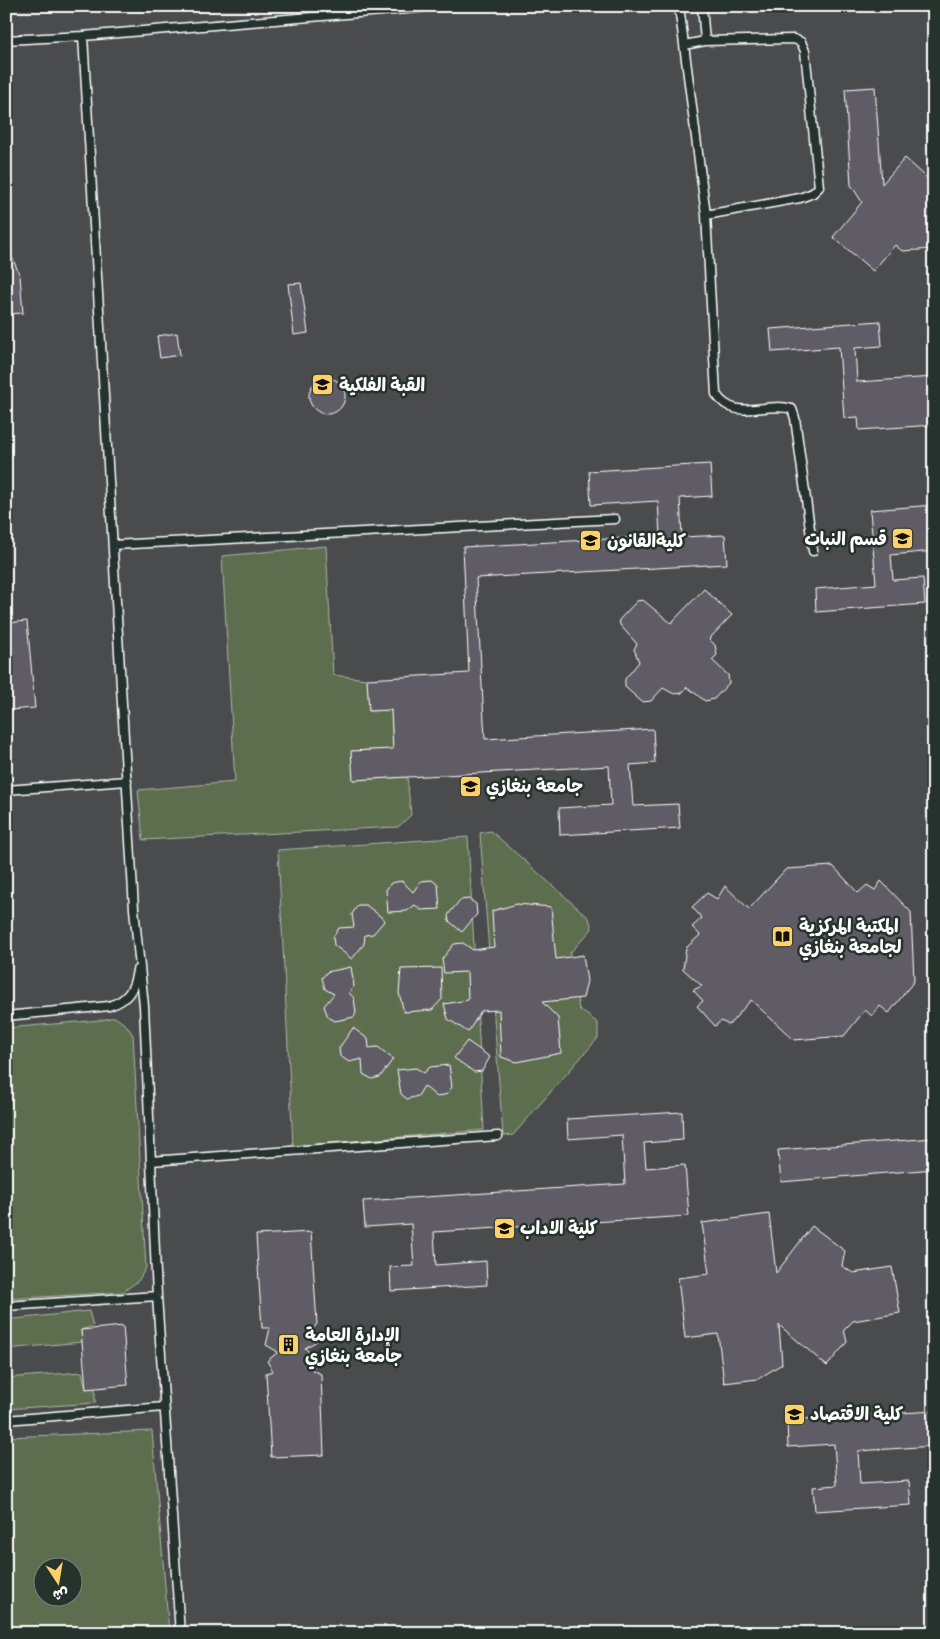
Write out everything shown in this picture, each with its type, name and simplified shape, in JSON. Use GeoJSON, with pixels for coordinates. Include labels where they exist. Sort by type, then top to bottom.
{"type":"FeatureCollection","features":[{"type":"Feature","properties":{"kind":"lane"},"geometry":{"type":"LineString","coordinates":[[6,40],[82,36],[442,6]]}},
{"type":"Feature","properties":{"kind":"lane"},"geometry":{"type":"LineString","coordinates":[[679,6],[706,215],[716,394],[722,403],[735,410],[782,406],[792,409],[795,418],[813,551]]}},
{"type":"Feature","properties":{"kind":"lane"},"geometry":{"type":"LineString","coordinates":[[702,6],[705,41]]}},
{"type":"Feature","properties":{"kind":"lane"},"geometry":{"type":"LineString","coordinates":[[82,36],[127,781],[139,960],[144,1006],[157,1296],[180,1633]]}},
{"type":"Feature","properties":{"kind":"lane"},"geometry":{"type":"LineString","coordinates":[[684,45],[705,41],[794,39],[800,42],[805,51],[819,187],[813,193],[800,198],[706,215]]}},
{"type":"Feature","properties":{"kind":"lane"},"geometry":{"type":"LineString","coordinates":[[113,545],[615,519]]}},
{"type":"Feature","properties":{"kind":"lane"},"geometry":{"type":"LineString","coordinates":[[6,790],[127,781]]}},
{"type":"Feature","properties":{"kind":"lane"},"geometry":{"type":"LineString","coordinates":[[6,1016],[108,1006],[118,1003],[129,996],[135,983],[139,960]]}},
{"type":"Feature","properties":{"kind":"lane"},"geometry":{"type":"LineString","coordinates":[[151,1160],[498,1136]]}},
{"type":"Feature","properties":{"kind":"lane"},"geometry":{"type":"LineString","coordinates":[[6,1306],[157,1296]]}},
{"type":"Feature","properties":{"kind":"lane"},"geometry":{"type":"LineString","coordinates":[[6,1420],[164,1407]]}},
{"type":"Feature","properties":{"kind":"shaded area","name":"جامعة بنغازي"},"geometry":{"type":"Polygon","coordinates":[[[6,6],[934,6],[934,1633],[6,1633],[6,6]]]}},
{"type":"Feature","properties":{"kind":"green space"},"geometry":{"type":"Polygon","coordinates":[[[326,546],[333,675],[367,679],[369,711],[391,710],[393,749],[352,751],[353,780],[407,777],[411,815],[398,827],[143,840],[138,790],[235,782],[222,556],[326,546]]]}},
{"type":"Feature","properties":{"kind":"green space"},"geometry":{"type":"Polygon","coordinates":[[[491,831],[589,918],[592,929],[570,953],[579,1009],[598,1023],[598,1038],[513,1135],[503,1136],[480,833],[491,831]]]}},
{"type":"Feature","properties":{"kind":"green space"},"geometry":{"type":"Polygon","coordinates":[[[468,837],[484,1130],[293,1146],[278,850],[468,837]]]}},
{"type":"Feature","properties":{"kind":"green space"},"geometry":{"type":"Polygon","coordinates":[[[115,1017],[127,1026],[133,1035],[146,1268],[138,1281],[123,1292],[6,1299],[6,1028],[101,1020],[115,1017]]]}},
{"type":"Feature","properties":{"kind":"green space"},"geometry":{"type":"Polygon","coordinates":[[[89,1311],[93,1326],[81,1330],[82,1342],[6,1349],[6,1320],[89,1311]]]}},
{"type":"Feature","properties":{"kind":"green space"},"geometry":{"type":"Polygon","coordinates":[[[82,1372],[86,1389],[95,1387],[95,1403],[6,1409],[6,1378],[82,1372]]]}},
{"type":"Feature","properties":{"kind":"green space"},"geometry":{"type":"Polygon","coordinates":[[[152,1431],[169,1633],[6,1633],[6,1437],[152,1431]]]}},
{"type":"Feature","properties":{"kind":"building"},"geometry":{"type":"Polygon","coordinates":[[[875,87],[882,184],[905,158],[934,184],[934,249],[902,251],[895,245],[873,271],[833,237],[862,202],[851,185],[845,89],[875,87]]]}},
{"type":"Feature","properties":{"kind":"building"},"geometry":{"type":"Polygon","coordinates":[[[6,242],[20,276],[23,313],[6,314],[6,242]]]}},
{"type":"Feature","properties":{"kind":"building"},"geometry":{"type":"Polygon","coordinates":[[[301,283],[308,333],[294,335],[288,284],[301,283]]]}},
{"type":"Feature","properties":{"kind":"building"},"geometry":{"type":"Polygon","coordinates":[[[880,321],[882,346],[855,348],[857,382],[934,377],[934,425],[859,430],[858,417],[844,418],[839,347],[772,352],[770,329],[880,321]]]}},
{"type":"Feature","properties":{"kind":"building"},"geometry":{"type":"Polygon","coordinates":[[[177,333],[180,355],[160,358],[157,336],[177,333]]]}},
{"type":"Feature","properties":{"kind":"building"},"geometry":{"type":"Polygon","coordinates":[[[327,378],[334,379],[340,383],[344,389],[344,403],[340,409],[334,413],[327,414],[320,413],[314,409],[310,403],[309,396],[310,389],[314,383],[320,379],[327,378]]]}},
{"type":"Feature","properties":{"kind":"building"},"geometry":{"type":"Polygon","coordinates":[[[710,464],[712,496],[680,498],[682,537],[725,535],[727,564],[476,578],[485,739],[653,729],[655,763],[630,765],[633,806],[678,804],[680,828],[560,835],[559,808],[611,805],[609,766],[353,780],[351,751],[393,749],[391,710],[369,711],[367,679],[469,673],[463,547],[660,536],[658,501],[591,505],[589,471],[710,464]]]}},
{"type":"Feature","properties":{"kind":"building"},"geometry":{"type":"Polygon","coordinates":[[[934,505],[934,551],[891,555],[893,580],[923,578],[925,604],[816,612],[815,589],[876,584],[870,510],[934,505]]]}},
{"type":"Feature","properties":{"kind":"building"},"geometry":{"type":"Polygon","coordinates":[[[704,589],[732,615],[709,639],[715,645],[717,655],[712,660],[728,675],[729,683],[714,699],[705,701],[687,687],[682,693],[674,694],[663,688],[651,701],[642,702],[625,687],[625,679],[639,662],[634,649],[637,644],[620,625],[619,620],[637,601],[643,600],[671,623],[704,589]]]}},
{"type":"Feature","properties":{"kind":"building"},"geometry":{"type":"Polygon","coordinates":[[[27,621],[35,708],[10,710],[6,667],[6,623],[27,621]]]}},
{"type":"Feature","properties":{"kind":"building"},"geometry":{"type":"Polygon","coordinates":[[[833,866],[858,893],[867,885],[875,890],[881,881],[911,912],[914,981],[889,1013],[880,1006],[872,1016],[865,1010],[844,1036],[794,1040],[751,1000],[729,1025],[721,1021],[715,1026],[697,1006],[703,1001],[693,990],[702,986],[683,969],[686,948],[700,935],[692,927],[702,918],[692,907],[707,893],[717,899],[725,886],[749,909],[786,869],[833,866]]]}},
{"type":"Feature","properties":{"kind":"building"},"geometry":{"type":"Polygon","coordinates":[[[432,880],[438,885],[440,909],[421,910],[415,905],[407,911],[388,912],[386,890],[391,883],[402,881],[413,892],[421,881],[432,880]]]}},
{"type":"Feature","properties":{"kind":"building"},"geometry":{"type":"Polygon","coordinates":[[[469,899],[476,904],[477,914],[462,932],[449,921],[448,915],[460,900],[469,899]]]}},
{"type":"Feature","properties":{"kind":"building"},"geometry":{"type":"Polygon","coordinates":[[[517,904],[551,907],[556,959],[583,955],[587,981],[583,998],[542,1002],[558,1018],[561,1053],[517,1062],[501,1057],[499,1010],[481,1011],[468,1032],[448,1019],[444,1004],[468,1000],[467,972],[444,973],[442,959],[454,944],[463,943],[473,950],[494,947],[492,911],[517,904]]]}},
{"type":"Feature","properties":{"kind":"building"},"geometry":{"type":"Polygon","coordinates":[[[358,905],[366,905],[385,920],[373,934],[365,935],[364,944],[352,959],[334,945],[333,937],[339,928],[354,927],[352,914],[358,905]]]}},
{"type":"Feature","properties":{"kind":"building"},"geometry":{"type":"Polygon","coordinates":[[[351,967],[354,986],[349,993],[354,998],[356,1013],[354,1017],[335,1021],[328,1017],[324,1006],[334,994],[325,989],[322,978],[327,972],[351,967]]]}},
{"type":"Feature","properties":{"kind":"building"},"geometry":{"type":"Polygon","coordinates":[[[441,968],[442,999],[432,1010],[404,1012],[399,993],[401,969],[441,968]]]}},
{"type":"Feature","properties":{"kind":"building"},"geometry":{"type":"Polygon","coordinates":[[[353,1028],[368,1039],[369,1048],[378,1047],[393,1059],[380,1077],[372,1079],[363,1074],[362,1059],[349,1062],[340,1056],[339,1048],[353,1028]]]}},
{"type":"Feature","properties":{"kind":"building"},"geometry":{"type":"Polygon","coordinates":[[[467,1041],[490,1057],[482,1071],[474,1072],[454,1058],[467,1041]]]}},
{"type":"Feature","properties":{"kind":"building"},"geometry":{"type":"Polygon","coordinates":[[[449,1065],[452,1087],[447,1094],[437,1097],[424,1086],[418,1096],[407,1099],[401,1094],[397,1070],[416,1068],[424,1073],[430,1067],[449,1065]]]}},
{"type":"Feature","properties":{"kind":"building"},"geometry":{"type":"Polygon","coordinates":[[[682,1112],[683,1140],[644,1143],[646,1168],[685,1165],[689,1216],[434,1232],[436,1265],[486,1261],[487,1285],[391,1291],[390,1267],[414,1266],[411,1224],[365,1227],[363,1201],[625,1184],[622,1135],[568,1139],[567,1119],[682,1112]]]}},
{"type":"Feature","properties":{"kind":"building"},"geometry":{"type":"Polygon","coordinates":[[[934,1138],[934,1169],[781,1182],[778,1150],[934,1138]]]}},
{"type":"Feature","properties":{"kind":"building"},"geometry":{"type":"Polygon","coordinates":[[[769,1214],[776,1273],[812,1226],[845,1251],[842,1266],[853,1273],[892,1267],[900,1313],[853,1321],[844,1330],[847,1342],[827,1366],[779,1325],[782,1364],[758,1379],[724,1383],[718,1334],[685,1338],[678,1278],[709,1274],[702,1223],[769,1214]]]}},
{"type":"Feature","properties":{"kind":"building","name":"الإدارة العامة جامعة بنغازي"},"geometry":{"type":"Polygon","coordinates":[[[311,1232],[317,1324],[312,1330],[317,1341],[305,1348],[318,1360],[312,1370],[321,1374],[324,1455],[271,1457],[266,1373],[273,1371],[267,1361],[278,1352],[266,1345],[270,1328],[262,1328],[256,1235],[311,1232]]]}},
{"type":"Feature","properties":{"kind":"building"},"geometry":{"type":"Polygon","coordinates":[[[123,1326],[128,1385],[86,1389],[81,1330],[123,1326]]]}},
{"type":"Feature","properties":{"kind":"building"},"geometry":{"type":"Polygon","coordinates":[[[934,1411],[934,1446],[858,1451],[860,1484],[909,1481],[911,1505],[815,1511],[813,1487],[837,1485],[834,1444],[788,1447],[787,1420],[934,1411]]]}},
{"type":"Feature","properties":{"kind":"place","name":"القبة الفلكية"},"geometry":{"type":"Point","coordinates":[323,385]}},
{"type":"Feature","properties":{"kind":"place","name":"قسم النبات"},"geometry":{"type":"Point","coordinates":[903,539]}},
{"type":"Feature","properties":{"kind":"place","name":"كليةالقانون"},"geometry":{"type":"Point","coordinates":[591,541]}},
{"type":"Feature","properties":{"kind":"place","name":"جامعة بنغازي"},"geometry":{"type":"Point","coordinates":[470,786]}},
{"type":"Feature","properties":{"kind":"place","name":"المكتبة المركزية لجامعة بنغازي"},"geometry":{"type":"Point","coordinates":[783,936]}},
{"type":"Feature","properties":{"kind":"place","name":"كلية الاداب"},"geometry":{"type":"Point","coordinates":[504,1228]}},
{"type":"Feature","properties":{"kind":"place","name":"الإدارة العامة جامعة بنغازي"},"geometry":{"type":"Point","coordinates":[289,1345]}},
{"type":"Feature","properties":{"kind":"place","name":"كلية الاقتصاد"},"geometry":{"type":"Point","coordinates":[794,1414]}}]}
